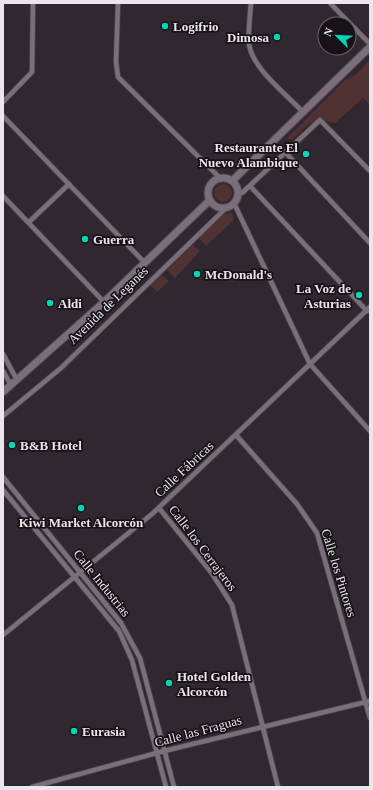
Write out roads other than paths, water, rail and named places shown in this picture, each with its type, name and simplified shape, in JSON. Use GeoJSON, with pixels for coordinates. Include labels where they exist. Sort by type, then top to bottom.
{"type":"FeatureCollection","features":[{"type":"Feature","properties":{"kind":"street"},"geometry":{"type":"LineString","coordinates":[[3,102],[32,72],[33,3]]}},
{"type":"Feature","properties":{"kind":"street"},"geometry":{"type":"LineString","coordinates":[[118,3],[116,62],[118,77],[220,178],[232,181],[238,192],[234,203],[226,208],[218,207],[210,200],[209,189],[211,184],[220,178]]}},
{"type":"Feature","properties":{"kind":"street"},"geometry":{"type":"LineString","coordinates":[[251,3],[249,44],[255,60],[303,112]]}},
{"type":"Feature","properties":{"kind":"street"},"geometry":{"type":"LineString","coordinates":[[232,181],[370,46],[330,3]]}},
{"type":"Feature","properties":{"kind":"street"},"geometry":{"type":"LineString","coordinates":[[3,116],[145,263]]}},
{"type":"Feature","properties":{"kind":"street"},"geometry":{"type":"LineString","coordinates":[[238,192],[242,193],[250,186],[320,120],[370,171]]}},
{"type":"Feature","properties":{"kind":"street"},"geometry":{"type":"LineString","coordinates":[[285,152],[370,243]]}},
{"type":"Feature","properties":{"kind":"street"},"geometry":{"type":"LineString","coordinates":[[29,222],[69,184]]}},
{"type":"Feature","properties":{"kind":"street"},"geometry":{"type":"LineString","coordinates":[[250,186],[368,309]]}},
{"type":"Feature","properties":{"kind":"street"},"geometry":{"type":"LineString","coordinates":[[3,196],[104,302]]}},
{"type":"Feature","properties":{"kind":"street","name":"Avenida de Leganés"},"geometry":{"type":"LineString","coordinates":[[3,392],[104,302],[210,200]]}},
{"type":"Feature","properties":{"kind":"street"},"geometry":{"type":"LineString","coordinates":[[234,203],[310,364],[370,431]]}},
{"type":"Feature","properties":{"kind":"street","name":"Avenida de Leganés"},"geometry":{"type":"LineString","coordinates":[[3,416],[61,368],[226,208]]}},
{"type":"Feature","properties":{"kind":"street","name":"Calle Fábricas"},"geometry":{"type":"LineString","coordinates":[[3,635],[159,508],[368,309]]}},
{"type":"Feature","properties":{"kind":"street"},"geometry":{"type":"LineString","coordinates":[[3,354],[14,383]]}},
{"type":"Feature","properties":{"kind":"street"},"geometry":{"type":"LineString","coordinates":[[3,371],[14,383]]}},
{"type":"Feature","properties":{"kind":"street","name":"Calle los Pintores"},"geometry":{"type":"LineString","coordinates":[[236,435],[298,504],[317,533],[368,701],[370,718]]}},
{"type":"Feature","properties":{"kind":"street","name":"Calle Industrias"},"geometry":{"type":"LineString","coordinates":[[3,477],[121,623],[140,658],[174,787]]}},
{"type":"Feature","properties":{"kind":"street","name":"Calle Industrias"},"geometry":{"type":"LineString","coordinates":[[3,490],[119,631],[132,660],[158,752],[166,787]]}},
{"type":"Feature","properties":{"kind":"street","name":"Calle los Cerrajeros"},"geometry":{"type":"LineString","coordinates":[[159,508],[211,572],[232,605],[278,787]]}},
{"type":"Feature","properties":{"kind":"street","name":"Calle las Fraguas"},"geometry":{"type":"LineString","coordinates":[[32,787],[158,752],[368,701]]}},
{"type":"Feature","properties":{"kind":"place","name":"Logifrio"},"geometry":{"type":"Point","coordinates":[165,26]}},
{"type":"Feature","properties":{"kind":"place","name":"Dimosa"},"geometry":{"type":"Point","coordinates":[277,37]}},
{"type":"Feature","properties":{"kind":"place","name":"Restaurante El Nuevo Alambique"},"geometry":{"type":"Point","coordinates":[306,154]}},
{"type":"Feature","properties":{"kind":"place","name":"Guerra"},"geometry":{"type":"Point","coordinates":[85,239]}},
{"type":"Feature","properties":{"kind":"place","name":"McDonald's"},"geometry":{"type":"Point","coordinates":[197,274]}},
{"type":"Feature","properties":{"kind":"place","name":"La Voz de Asturias"},"geometry":{"type":"Point","coordinates":[359,295]}},
{"type":"Feature","properties":{"kind":"place","name":"Aldi"},"geometry":{"type":"Point","coordinates":[50,303]}},
{"type":"Feature","properties":{"kind":"place","name":"B&B Hotel"},"geometry":{"type":"Point","coordinates":[12,445]}},
{"type":"Feature","properties":{"kind":"place","name":"Kiwi Market Alcorcón"},"geometry":{"type":"Point","coordinates":[81,508]}},
{"type":"Feature","properties":{"kind":"place","name":"Hotel Golden Alcorcón"},"geometry":{"type":"Point","coordinates":[169,683]}},
{"type":"Feature","properties":{"kind":"place","name":"Eurasia"},"geometry":{"type":"Point","coordinates":[74,731]}}]}
